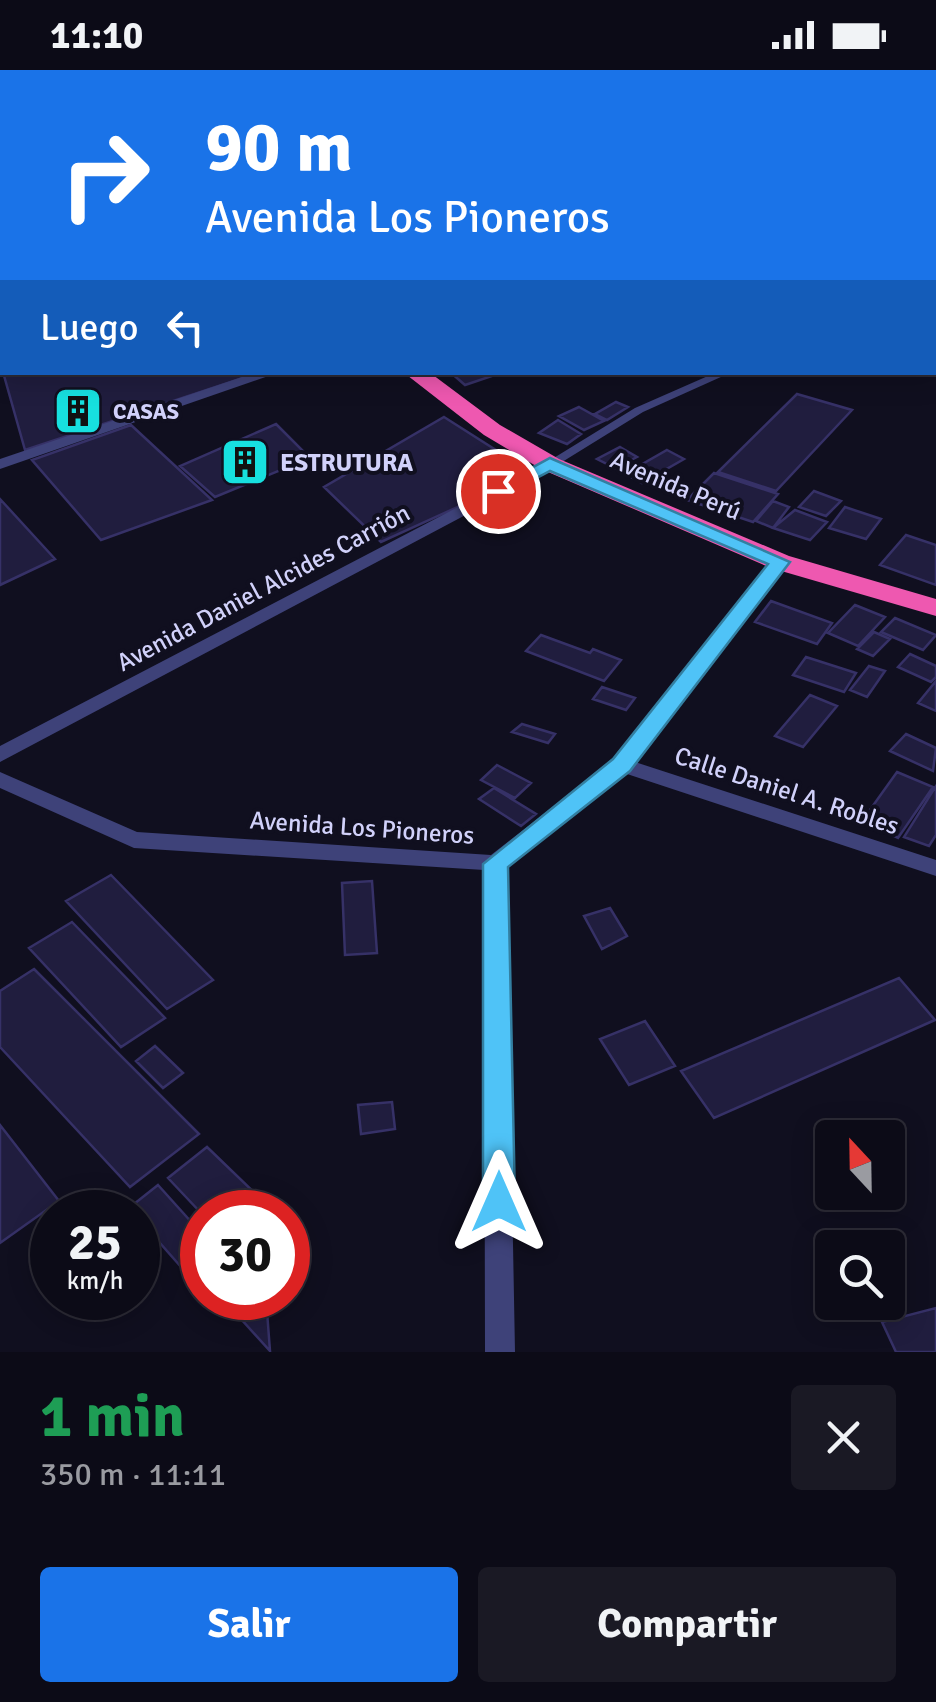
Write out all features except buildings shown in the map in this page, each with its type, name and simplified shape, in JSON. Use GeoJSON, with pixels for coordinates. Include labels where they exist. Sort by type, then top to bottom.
{"type":"FeatureCollection","features":[{"type":"Feature","properties":{"kind":"highway","name":"Avenida Perú"},"geometry":{"type":"LineString","coordinates":[[418,375],[492,430],[550,464],[780,562],[936,608]]}},
{"type":"Feature","properties":{"kind":"street"},"geometry":{"type":"LineString","coordinates":[[0,464],[265,375]]}},
{"type":"Feature","properties":{"kind":"street","name":"Avenida Daniel Alcides Carrión"},"geometry":{"type":"LineString","coordinates":[[0,755],[550,464]]}},
{"type":"Feature","properties":{"kind":"street","name":"Avenida Los Pioneros"},"geometry":{"type":"LineString","coordinates":[[0,780],[134,840],[496,864],[622,765],[780,562]]}},
{"type":"Feature","properties":{"kind":"street","name":"Calle Daniel A. Robles"},"geometry":{"type":"LineString","coordinates":[[622,765],[936,868]]}},
{"type":"Feature","properties":{"kind":"street"},"geometry":{"type":"LineString","coordinates":[[496,864],[500,1352]]}},
{"type":"Feature","properties":{"kind":"lane"},"geometry":{"type":"LineString","coordinates":[[550,464],[639,410],[721,375]]}},
{"type":"Feature","properties":{"kind":"place","name":"CASAS"},"geometry":{"type":"Point","coordinates":[78,411]}},
{"type":"Feature","properties":{"kind":"place","name":"ESTRUTURA"},"geometry":{"type":"Point","coordinates":[245,462]}},
{"type":"Feature","properties":{"kind":"route"},"geometry":{"type":"LineString","coordinates":[[498,491],[550,464],[780,562],[622,765],[496,864],[499,1202]]}}]}
